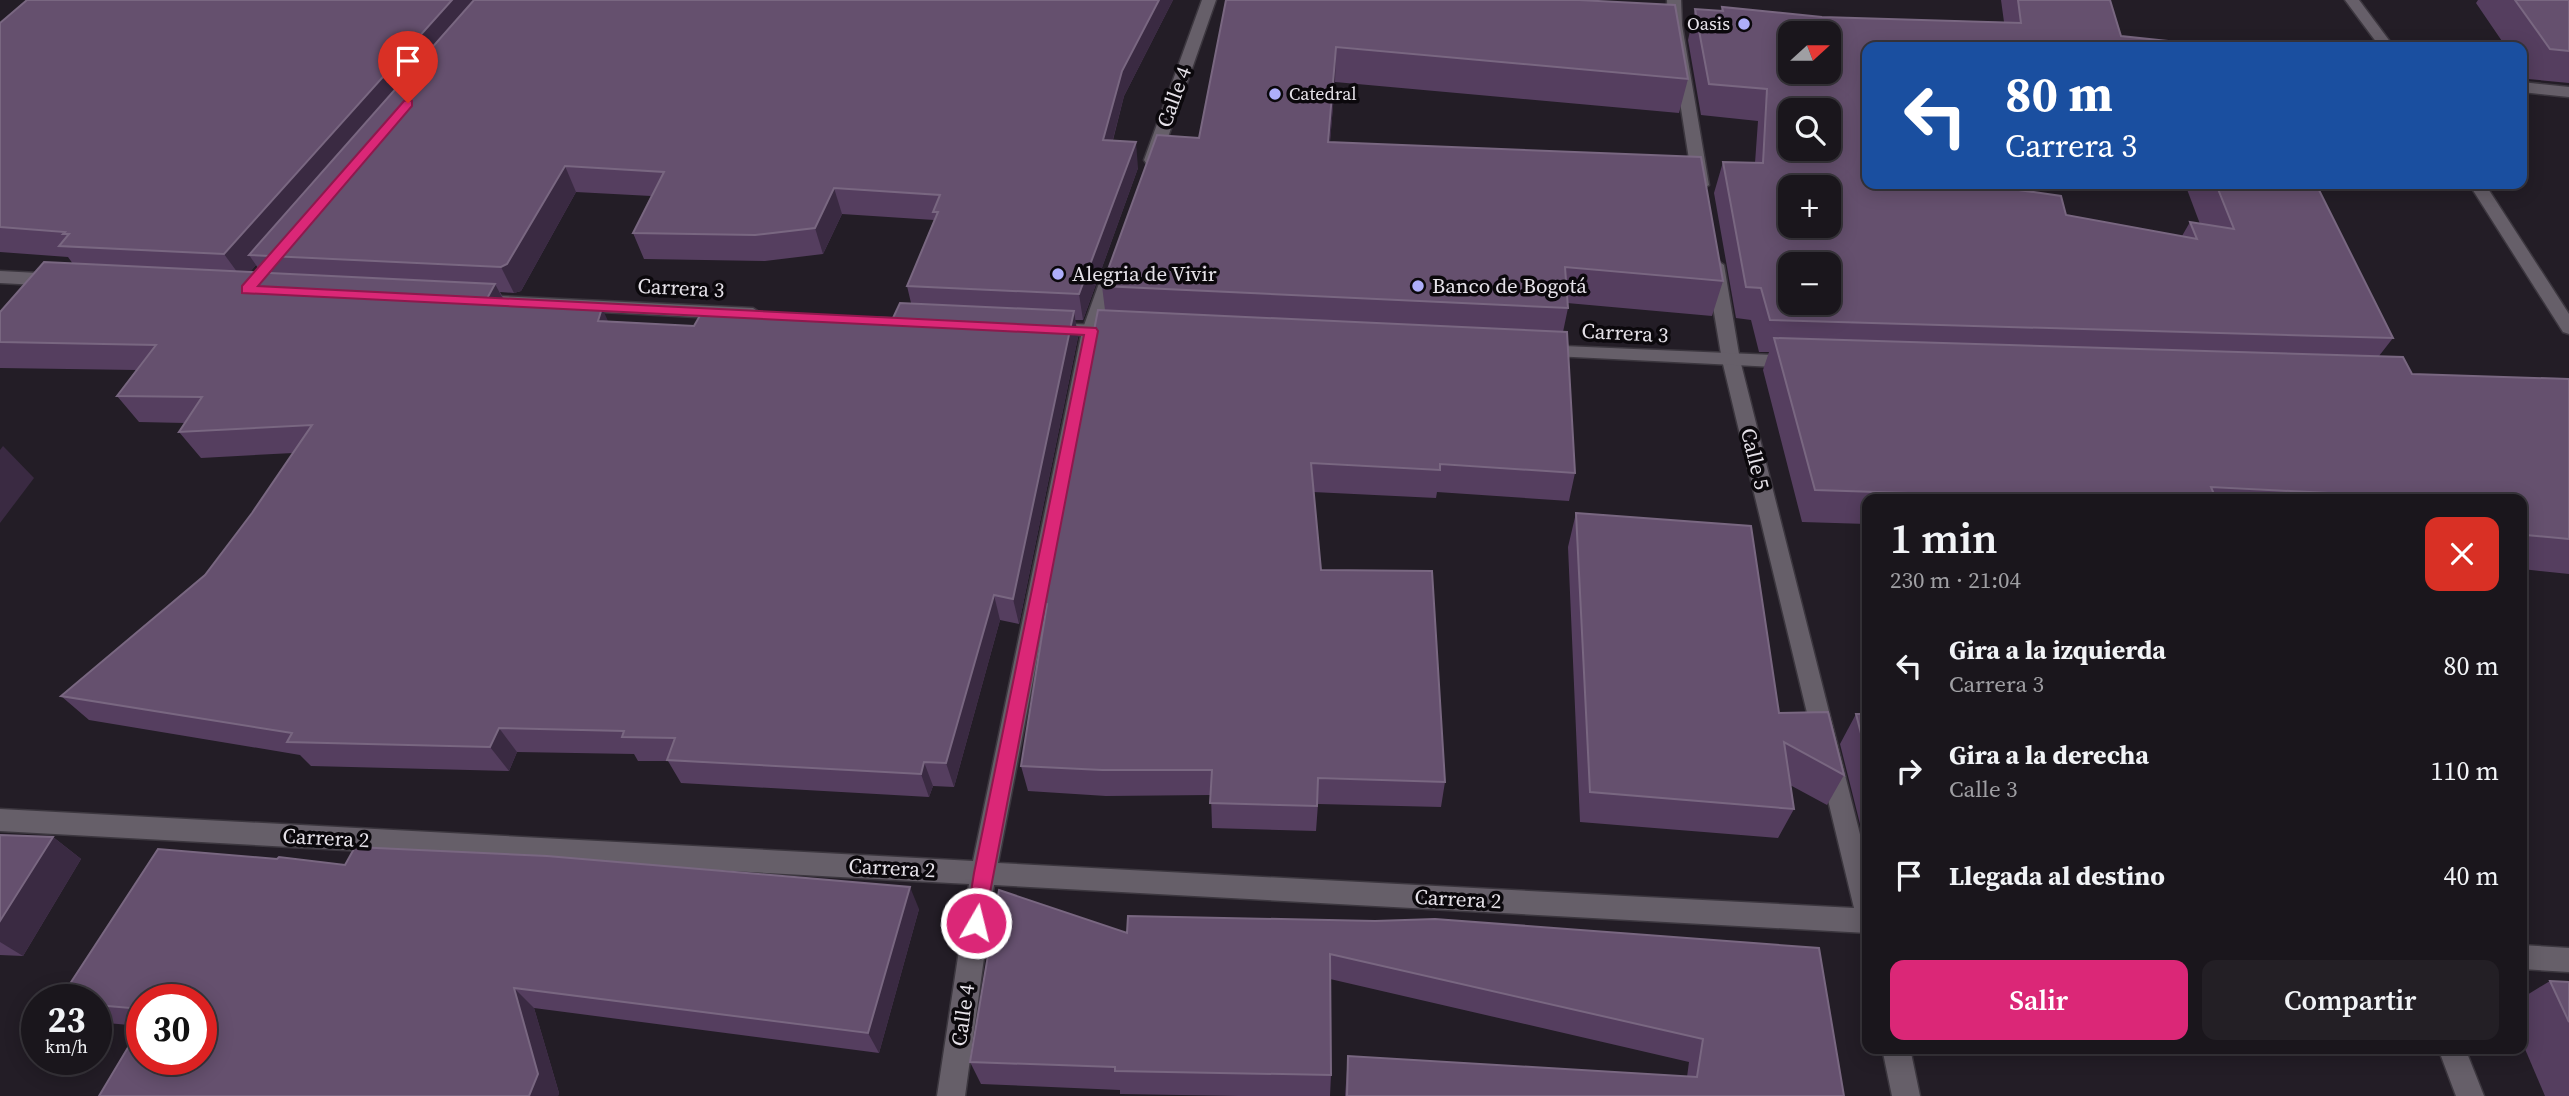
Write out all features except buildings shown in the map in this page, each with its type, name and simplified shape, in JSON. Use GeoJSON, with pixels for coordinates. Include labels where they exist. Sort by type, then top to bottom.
{"type":"FeatureCollection","features":[{"type":"Feature","properties":{"kind":"street","name":"Calle 4"},"geometry":{"type":"LineString","coordinates":[[1148,170],[1209,0]]}},
{"type":"Feature","properties":{"kind":"street"},"geometry":{"type":"LineString","coordinates":[[1674,0],[1674,25],[1704,199]]}},
{"type":"Feature","properties":{"kind":"street"},"geometry":{"type":"LineString","coordinates":[[2352,0],[2383,42]]}},
{"type":"Feature","properties":{"kind":"street"},"geometry":{"type":"LineString","coordinates":[[2527,88],[2569,92]]}},
{"type":"Feature","properties":{"kind":"street"},"geometry":{"type":"LineString","coordinates":[[2480,189],[2569,328]]}},
{"type":"Feature","properties":{"kind":"street","name":"Calle 5"},"geometry":{"type":"LineString","coordinates":[[1713,253],[1731,360],[1862,891]]}},
{"type":"Feature","properties":{"kind":"street","name":"Calle 4"},"geometry":{"type":"LineString","coordinates":[[951,1096],[983,873],[1091,331],[1117,257]]}},
{"type":"Feature","properties":{"kind":"street"},"geometry":{"type":"LineString","coordinates":[[0,277],[76,281]]}},
{"type":"Feature","properties":{"kind":"street"},"geometry":{"type":"LineString","coordinates":[[33,297],[49,279]]}},
{"type":"Feature","properties":{"kind":"street","name":"Carrera 3"},"geometry":{"type":"LineString","coordinates":[[455,300],[773,315]]}},
{"type":"Feature","properties":{"kind":"street"},"geometry":{"type":"LineString","coordinates":[[1036,328],[1133,333]]}},
{"type":"Feature","properties":{"kind":"street","name":"Carrera 3"},"geometry":{"type":"LineString","coordinates":[[1522,351],[1815,363]]}},
{"type":"Feature","properties":{"kind":"street","name":"Carrera 2"},"geometry":{"type":"LineString","coordinates":[[0,820],[1862,921]]}},
{"type":"Feature","properties":{"kind":"street"},"geometry":{"type":"LineString","coordinates":[[2527,957],[2569,960]]}},
{"type":"Feature","properties":{"kind":"street"},"geometry":{"type":"LineString","coordinates":[[1897,1054],[1906,1096]]}},
{"type":"Feature","properties":{"kind":"street"},"geometry":{"type":"LineString","coordinates":[[2453,1054],[2470,1096]]}},
{"type":"Feature","properties":{"kind":"place","name":"Oasis"},"geometry":{"type":"Point","coordinates":[1744,24]}},
{"type":"Feature","properties":{"kind":"place","name":"Catedral"},"geometry":{"type":"Point","coordinates":[1275,94]}},
{"type":"Feature","properties":{"kind":"place","name":"Alegria de Vivir"},"geometry":{"type":"Point","coordinates":[1058,274]}},
{"type":"Feature","properties":{"kind":"place","name":"Banco de Bogotá"},"geometry":{"type":"Point","coordinates":[1418,286]}},
{"type":"Feature","properties":{"kind":"route"},"geometry":{"type":"LineString","coordinates":[[408,103],[247,289],[1091,331],[983,873],[976,923]]}}]}
